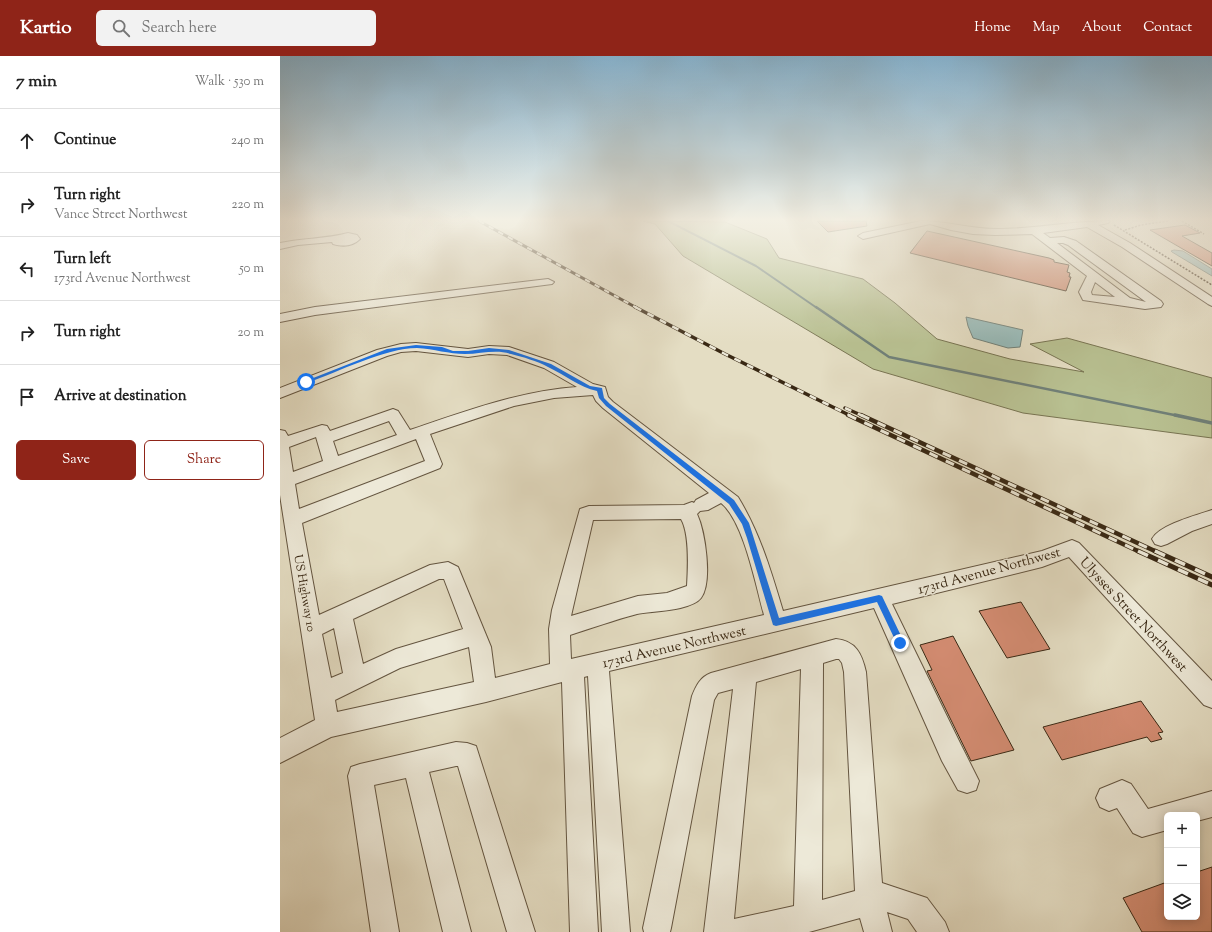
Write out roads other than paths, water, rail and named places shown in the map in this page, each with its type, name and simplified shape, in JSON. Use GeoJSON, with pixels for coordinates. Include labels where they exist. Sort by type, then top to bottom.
{"type":"FeatureCollection","features":[{"type":"Feature","properties":{"kind":"street"},"geometry":{"type":"LineString","coordinates":[[1076,262],[1131,302]]}},
{"type":"Feature","properties":{"kind":"street"},"geometry":{"type":"LineString","coordinates":[[1092,274],[1085,292],[1087,298],[1154,305],[1157,304],[1099,262]]}},
{"type":"Feature","properties":{"kind":"street"},"geometry":{"type":"LineString","coordinates":[[1151,262],[1212,302]]}},
{"type":"Feature","properties":{"kind":"street"},"geometry":{"type":"LineString","coordinates":[[1166,262],[1212,291]]}},
{"type":"Feature","properties":{"kind":"street"},"geometry":{"type":"LineString","coordinates":[[280,318],[315,311],[548,282]]}},
{"type":"Feature","properties":{"kind":"street"},"geometry":{"type":"LineString","coordinates":[[280,393],[382,353],[401,348],[416,347],[468,353],[489,350],[509,351],[549,365],[588,387],[600,390]]}},
{"type":"Feature","properties":{"kind":"street"},"geometry":{"type":"LineString","coordinates":[[286,481],[413,434],[522,399],[554,393],[600,390]]}},
{"type":"Feature","properties":{"kind":"street"},"geometry":{"type":"LineString","coordinates":[[600,390],[602,398],[608,405],[732,502],[745,523],[776,622]]}},
{"type":"Feature","properties":{"kind":"street"},"geometry":{"type":"LineString","coordinates":[[292,518],[434,464],[413,434],[393,414],[324,439]]}},
{"type":"Feature","properties":{"kind":"street"},"geometry":{"type":"LineString","coordinates":[[280,441],[322,430],[332,464]]}},
{"type":"Feature","properties":{"kind":"street","name":"US Highway 10"},"geometry":{"type":"LineString","coordinates":[[280,441],[328,726]]}},
{"type":"Feature","properties":{"kind":"street"},"geometry":{"type":"LineString","coordinates":[[584,932],[567,670],[559,629],[586,514],[693,509],[722,494]]}},
{"type":"Feature","properties":{"kind":"street"},"geometry":{"type":"LineString","coordinates":[[559,629],[638,606],[672,601],[688,596],[694,592],[697,586],[694,528],[691,518],[693,509]]}},
{"type":"Feature","properties":{"kind":"street"},"geometry":{"type":"LineString","coordinates":[[1161,539],[1186,526],[1212,517]]}},
{"type":"Feature","properties":{"kind":"street","name":"173rd Avenue Northwest"},"geometry":{"type":"LineString","coordinates":[[280,751],[328,726],[879,598],[1042,559],[1072,548]]}},
{"type":"Feature","properties":{"kind":"street","name":"Ulysses Street Northwest"},"geometry":{"type":"LineString","coordinates":[[1072,548],[1212,698]]}},
{"type":"Feature","properties":{"kind":"street"},"geometry":{"type":"LineString","coordinates":[[311,629],[437,571],[444,569],[448,570],[451,573],[480,647],[486,690]]}},
{"type":"Feature","properties":{"kind":"street"},"geometry":{"type":"LineString","coordinates":[[879,598],[951,752],[967,781]]}},
{"type":"Feature","properties":{"kind":"street"},"geometry":{"type":"LineString","coordinates":[[342,615],[355,679]]}},
{"type":"Feature","properties":{"kind":"street"},"geometry":{"type":"LineString","coordinates":[[322,694],[396,659],[476,635]]}},
{"type":"Feature","properties":{"kind":"street"},"geometry":{"type":"LineString","coordinates":[[658,931],[703,696],[711,684],[812,656],[828,650],[843,649],[849,654],[854,663],[869,900],[878,932]]}},
{"type":"Feature","properties":{"kind":"street"},"geometry":{"type":"LineString","coordinates":[[808,918],[812,656]]}},
{"type":"Feature","properties":{"kind":"street"},"geometry":{"type":"LineString","coordinates":[[598,664],[616,932]]}},
{"type":"Feature","properties":{"kind":"street"},"geometry":{"type":"LineString","coordinates":[[718,932],[746,674]]}},
{"type":"Feature","properties":{"kind":"street"},"geometry":{"type":"LineString","coordinates":[[385,932],[360,776],[456,754],[467,755],[521,932]]}},
{"type":"Feature","properties":{"kind":"street"},"geometry":{"type":"LineString","coordinates":[[415,764],[457,932]]}},
{"type":"Feature","properties":{"kind":"street"},"geometry":{"type":"LineString","coordinates":[[1109,798],[1122,793],[1142,824],[1164,818]]}},
{"type":"Feature","properties":{"kind":"street"},"geometry":{"type":"LineString","coordinates":[[1184,812],[1212,804]]}},
{"type":"Feature","properties":{"kind":"street"},"geometry":{"type":"LineString","coordinates":[[738,932],[808,918],[883,897],[917,908],[935,932]]}},
{"type":"Feature","properties":{"kind":"water"},"geometry":{"type":"Polygon","coordinates":[[[1188,262],[1201,262],[1212,269],[1212,276],[1188,262]]]}},
{"type":"Feature","properties":{"kind":"water"},"geometry":{"type":"Polygon","coordinates":[[[966,317],[1023,330],[1020,347],[1008,348],[973,338],[966,317]]]}},
{"type":"Feature","properties":{"kind":"waterway"},"geometry":{"type":"LineString","coordinates":[[748,262],[817,308]]}},
{"type":"Feature","properties":{"kind":"waterway"},"geometry":{"type":"LineString","coordinates":[[816,307],[889,357],[1179,416]]}},
{"type":"Feature","properties":{"kind":"waterway"},"geometry":{"type":"LineString","coordinates":[[1175,415],[1212,423]]}},
{"type":"Feature","properties":{"kind":"railway"},"geometry":{"type":"LineString","coordinates":[[553,262],[637,308]]}},
{"type":"Feature","properties":{"kind":"railway"},"geometry":{"type":"LineString","coordinates":[[635,307],[725,354],[851,416]]}},
{"type":"Feature","properties":{"kind":"railway"},"geometry":{"type":"LineString","coordinates":[[845,408],[863,416]]}},
{"type":"Feature","properties":{"kind":"railway"},"geometry":{"type":"LineString","coordinates":[[848,415],[1140,552]]}},
{"type":"Feature","properties":{"kind":"railway"},"geometry":{"type":"LineString","coordinates":[[861,415],[1157,552]]}},
{"type":"Feature","properties":{"kind":"railway"},"geometry":{"type":"LineString","coordinates":[[1138,551],[1212,585]]}},
{"type":"Feature","properties":{"kind":"railway"},"geometry":{"type":"LineString","coordinates":[[1155,551],[1212,577]]}}]}
